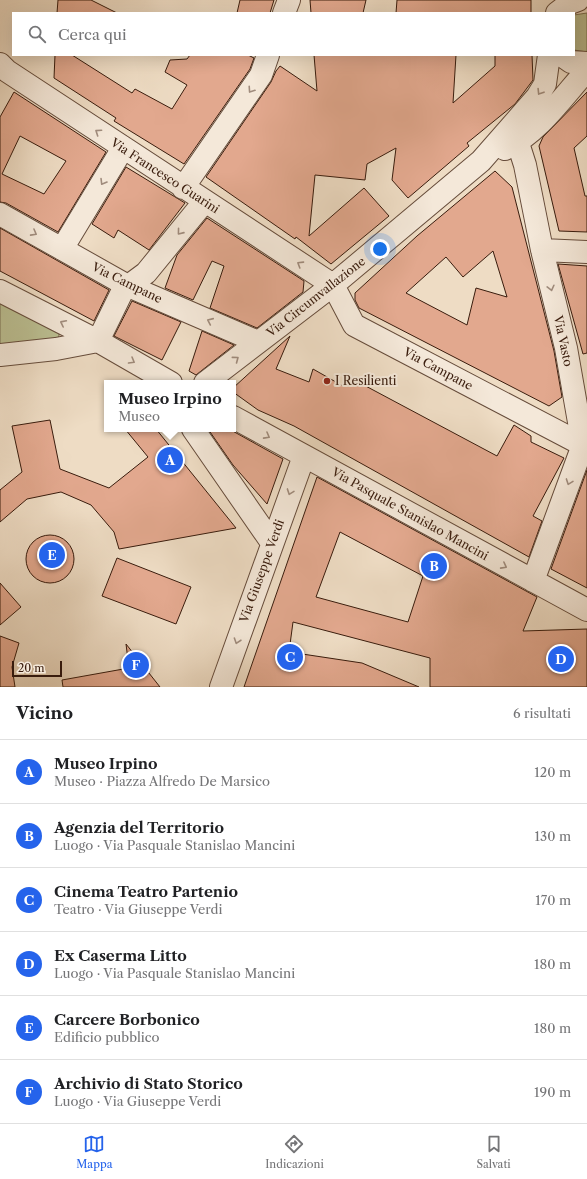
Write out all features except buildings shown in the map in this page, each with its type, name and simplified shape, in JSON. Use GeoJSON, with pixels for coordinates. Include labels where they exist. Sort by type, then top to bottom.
{"type":"FeatureCollection","features":[{"type":"Feature","properties":{"kind":"street"},"geometry":{"type":"LineString","coordinates":[[284,12],[288,0]]}},
{"type":"Feature","properties":{"kind":"street"},"geometry":{"type":"LineString","coordinates":[[547,0],[549,12]]}},
{"type":"Feature","properties":{"kind":"street"},"geometry":{"type":"LineString","coordinates":[[558,12],[570,3],[578,0]]}},
{"type":"Feature","properties":{"kind":"street"},"geometry":{"type":"LineString","coordinates":[[183,188],[261,75],[268,56]]}},
{"type":"Feature","properties":{"kind":"street","name":"Via Circumvallazione"},"geometry":{"type":"LineString","coordinates":[[209,380],[333,285],[481,161],[537,97],[545,84],[549,56]]}},
{"type":"Feature","properties":{"kind":"street"},"geometry":{"type":"LineString","coordinates":[[562,56],[571,62],[587,64]]}},
{"type":"Feature","properties":{"kind":"street","name":"Via Circumvallazione"},"geometry":{"type":"LineString","coordinates":[[481,161],[518,143],[541,122],[587,70]]}},
{"type":"Feature","properties":{"kind":"street","name":"Via Francesco Guarini"},"geometry":{"type":"LineString","coordinates":[[2,72],[123,148],[333,285]]}},
{"type":"Feature","properties":{"kind":"street","name":"Via Vasto"},"geometry":{"type":"LineString","coordinates":[[518,143],[525,165],[542,250],[566,348],[585,446],[533,581]]}},
{"type":"Feature","properties":{"kind":"street"},"geometry":{"type":"LineString","coordinates":[[62,249],[123,148]]}},
{"type":"Feature","properties":{"kind":"street"},"geometry":{"type":"LineString","coordinates":[[98,341],[123,290],[146,274],[204,202]]}},
{"type":"Feature","properties":{"kind":"street","name":"Via Campane"},"geometry":{"type":"LineString","coordinates":[[0,214],[130,286],[258,342]]}},
{"type":"Feature","properties":{"kind":"street"},"geometry":{"type":"LineString","coordinates":[[542,250],[587,252]]}},
{"type":"Feature","properties":{"kind":"street","name":"Via Campane"},"geometry":{"type":"LineString","coordinates":[[333,285],[354,326],[585,446]]}},
{"type":"Feature","properties":{"kind":"street"},"geometry":{"type":"LineString","coordinates":[[0,291],[98,341],[162,380]]}},
{"type":"Feature","properties":{"kind":"street"},"geometry":{"type":"LineString","coordinates":[[0,355],[56,349],[98,341]]}},
{"type":"Feature","properties":{"kind":"street"},"geometry":{"type":"LineString","coordinates":[[542,424],[576,403]]}},
{"type":"Feature","properties":{"kind":"street","name":"Via Pasquale Stanislao Mancini"},"geometry":{"type":"LineString","coordinates":[[236,419],[587,610]]}},
{"type":"Feature","properties":{"kind":"street"},"geometry":{"type":"LineString","coordinates":[[194,432],[272,543]]}},
{"type":"Feature","properties":{"kind":"street","name":"Via Giuseppe Verdi"},"geometry":{"type":"LineString","coordinates":[[220,687],[304,456]]}},
{"type":"Feature","properties":{"kind":"green space"},"geometry":{"type":"Polygon","coordinates":[[[587,13],[587,52],[575,50],[575,15],[587,13]]]}},
{"type":"Feature","properties":{"kind":"green space"},"geometry":{"type":"Polygon","coordinates":[[[0,301],[59,331],[59,336],[56,340],[0,348],[0,301]]]}},
{"type":"Feature","properties":{"kind":"place","name":"I Resilienti"},"geometry":{"type":"Point","coordinates":[327,381]}},
{"type":"Feature","properties":{"kind":"place","name":"Museo Irpino"},"geometry":{"type":"Point","coordinates":[170,460]}},
{"type":"Feature","properties":{"kind":"place","name":"Carcere Borbonico"},"geometry":{"type":"Point","coordinates":[52,555]}},
{"type":"Feature","properties":{"kind":"place","name":"Agenzia del Territorio"},"geometry":{"type":"Point","coordinates":[434,566]}},
{"type":"Feature","properties":{"kind":"place","name":"Cinema Teatro Partenio"},"geometry":{"type":"Point","coordinates":[290,657]}},
{"type":"Feature","properties":{"kind":"place","name":"Ex Caserma Litto"},"geometry":{"type":"Point","coordinates":[561,659]}},
{"type":"Feature","properties":{"kind":"place","name":"Archivio di Stato Storico"},"geometry":{"type":"Point","coordinates":[136,665]}}]}
